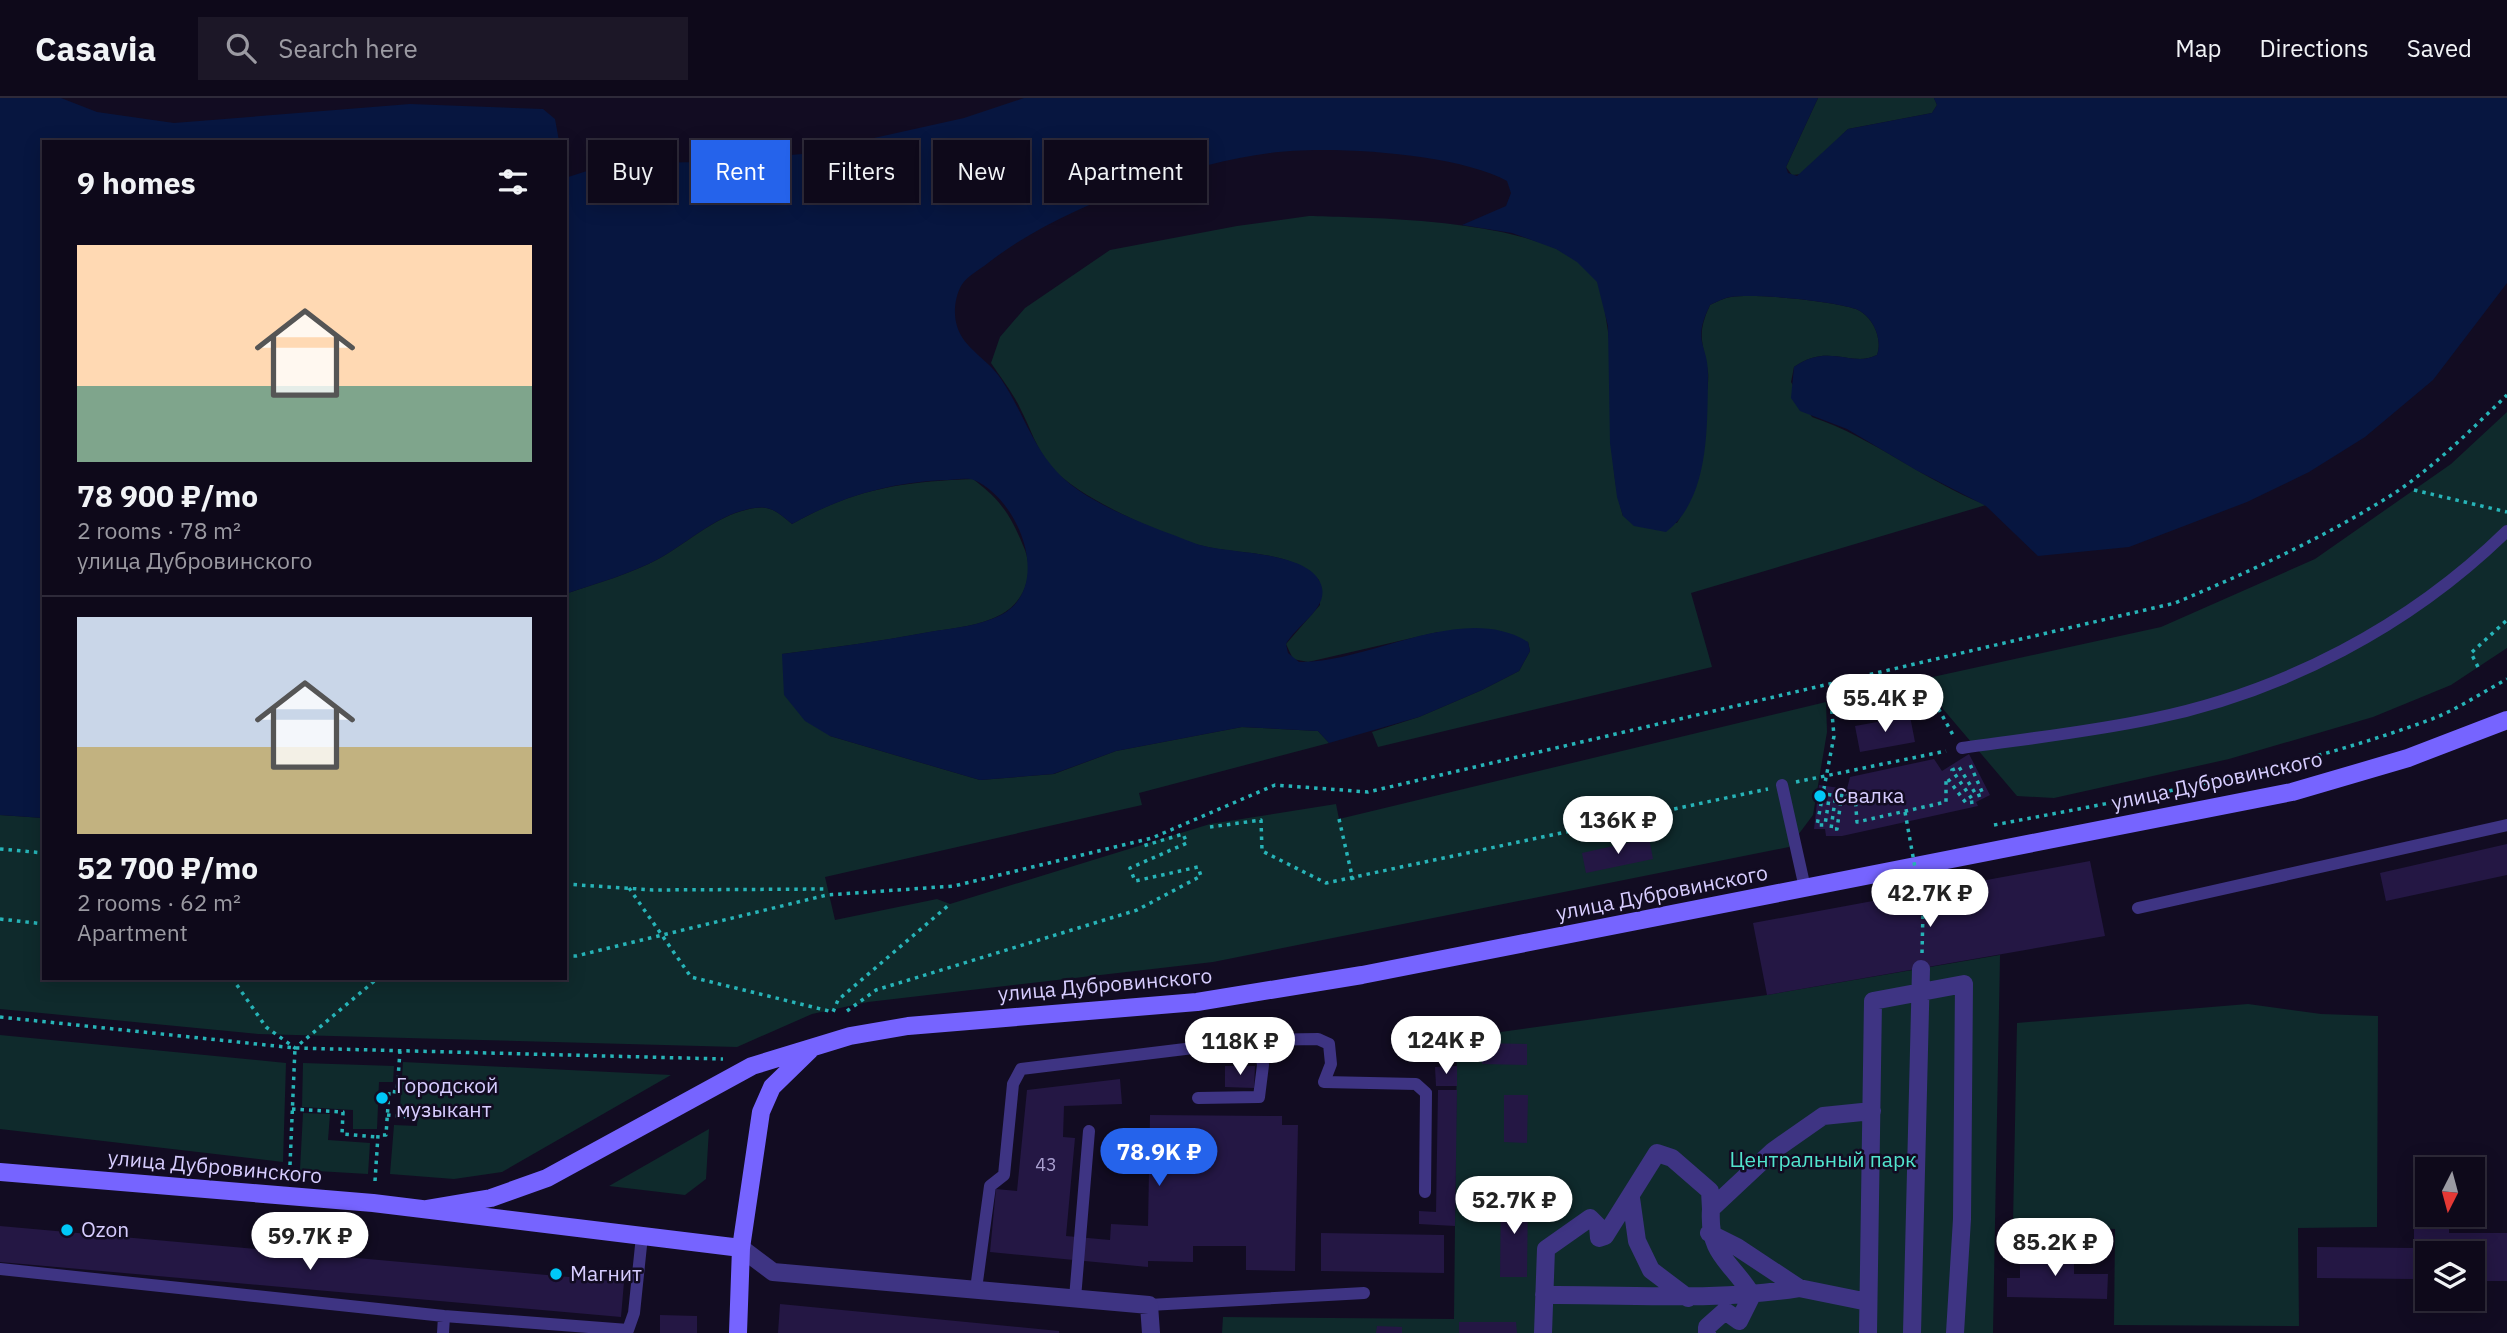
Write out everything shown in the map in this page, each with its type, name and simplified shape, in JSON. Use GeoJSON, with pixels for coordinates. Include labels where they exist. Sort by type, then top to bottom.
{"type":"FeatureCollection","features":[{"type":"Feature","properties":{"kind":"main road","name":"улица Дубровинского"},"geometry":{"type":"LineString","coordinates":[[426,1209],[491,1198],[547,1178],[752,1066],[850,1036],[908,1026],[1197,1002],[1362,975],[2292,792],[2408,758],[2507,720]]}},
{"type":"Feature","properties":{"kind":"main road","name":"улица Дубровинского"},"geometry":{"type":"LineString","coordinates":[[0,1172],[426,1209],[741,1248],[765,1099],[772,1087],[813,1048]]}},
{"type":"Feature","properties":{"kind":"main road"},"geometry":{"type":"LineString","coordinates":[[738,1333],[741,1248]]}},
{"type":"Feature","properties":{"kind":"street"},"geometry":{"type":"LineString","coordinates":[[1913,1333],[1921,969]]}},
{"type":"Feature","properties":{"kind":"street"},"geometry":{"type":"LineString","coordinates":[[1868,1333],[1873,1001],[1964,984],[1962,1219],[1955,1333]]}},
{"type":"Feature","properties":{"kind":"street"},"geometry":{"type":"LineString","coordinates":[[1712,1209],[1773,1151],[1823,1116],[1872,1111]]}},
{"type":"Feature","properties":{"kind":"street"},"geometry":{"type":"LineString","coordinates":[[1544,1333],[1545,1249],[1590,1217],[1598,1226],[1599,1237],[1605,1236],[1657,1153],[1672,1158],[1710,1191],[1712,1209],[1709,1233],[1720,1256],[1735,1269],[1752,1295]]}},
{"type":"Feature","properties":{"kind":"street"},"geometry":{"type":"LineString","coordinates":[[1631,1196],[1630,1206],[1637,1241],[1647,1264],[1688,1298]]}},
{"type":"Feature","properties":{"kind":"street"},"geometry":{"type":"LineString","coordinates":[[1709,1233],[1737,1247],[1799,1288]]}},
{"type":"Feature","properties":{"kind":"street","name":"улица Дубровинского"},"geometry":{"type":"LineString","coordinates":[[741,1248],[773,1272],[1149,1305]]}},
{"type":"Feature","properties":{"kind":"street"},"geometry":{"type":"LineString","coordinates":[[1544,1295],[1638,1293],[1688,1298],[1752,1295],[1799,1288],[1868,1302]]}},
{"type":"Feature","properties":{"kind":"street"},"geometry":{"type":"LineString","coordinates":[[1707,1333],[1707,1327],[1725,1311],[1739,1321],[1752,1295]]}},
{"type":"Feature","properties":{"kind":"street"},"geometry":{"type":"LineString","coordinates":[[1149,1305],[1151,1333]]}},
{"type":"Feature","properties":{"kind":"lane"},"geometry":{"type":"LineString","coordinates":[[1962,748],[2152,719],[2239,694],[2335,656],[2427,600],[2507,531]]}},
{"type":"Feature","properties":{"kind":"lane"},"geometry":{"type":"LineString","coordinates":[[1782,785],[1805,888]]}},
{"type":"Feature","properties":{"kind":"lane"},"geometry":{"type":"LineString","coordinates":[[2138,908],[2507,825]]}},
{"type":"Feature","properties":{"kind":"lane"},"geometry":{"type":"LineString","coordinates":[[976,1289],[990,1186],[1004,1175],[1013,1084],[1021,1069],[1259,1040],[1318,1039],[1329,1044],[1331,1065],[1324,1082],[1416,1084],[1426,1093],[1425,1192]]}},
{"type":"Feature","properties":{"kind":"lane"},"geometry":{"type":"LineString","coordinates":[[1198,1098],[1259,1097],[1263,1065],[1259,1040]]}},
{"type":"Feature","properties":{"kind":"lane"},"geometry":{"type":"LineString","coordinates":[[1075,1298],[1089,1131]]}},
{"type":"Feature","properties":{"kind":"lane"},"geometry":{"type":"LineString","coordinates":[[0,1269],[444,1316],[628,1330],[634,1313],[642,1236]]}},
{"type":"Feature","properties":{"kind":"lane"},"geometry":{"type":"LineString","coordinates":[[1149,1305],[1364,1293]]}},
{"type":"Feature","properties":{"kind":"lane"},"geometry":{"type":"LineString","coordinates":[[443,1333],[444,1316]]}},
{"type":"Feature","properties":{"kind":"path"},"geometry":{"type":"LineString","coordinates":[[567,956],[827,895],[954,886],[1152,838],[1275,785],[1368,792],[2175,603],[2269,564],[2392,495],[2475,426],[2507,395]]}},
{"type":"Feature","properties":{"kind":"path"},"geometry":{"type":"LineString","coordinates":[[2414,490],[2507,512]]}},
{"type":"Feature","properties":{"kind":"path"},"geometry":{"type":"LineString","coordinates":[[2478,667],[2471,653],[2507,620]]}},
{"type":"Feature","properties":{"kind":"path"},"geometry":{"type":"LineString","coordinates":[[1831,702],[1833,736],[1817,825],[1825,825],[1830,792],[1836,793],[1831,829],[1837,829],[1842,793],[1855,795],[1857,822],[1946,802],[1946,777],[1966,803],[1974,802],[1952,769],[1959,767],[1977,796],[1983,793],[1962,748],[1941,717],[1922,679]]}},
{"type":"Feature","properties":{"kind":"path"},"geometry":{"type":"LineString","coordinates":[[1994,825],[2182,789],[2341,748],[2434,718],[2507,680]]}},
{"type":"Feature","properties":{"kind":"path"},"geometry":{"type":"LineString","coordinates":[[1210,827],[1261,820],[1262,850],[1326,883],[1353,880],[1962,748]]}},
{"type":"Feature","properties":{"kind":"path"},"geometry":{"type":"LineString","coordinates":[[1905,812],[1923,912],[1921,969]]}},
{"type":"Feature","properties":{"kind":"path"},"geometry":{"type":"LineString","coordinates":[[1339,820],[1353,880]]}},
{"type":"Feature","properties":{"kind":"path"},"geometry":{"type":"LineString","coordinates":[[847,1011],[876,990],[1137,910],[1200,876],[1198,866],[1135,881],[1130,868],[1188,843],[1183,834],[1143,846]]}},
{"type":"Feature","properties":{"kind":"path"},"geometry":{"type":"LineString","coordinates":[[0,851],[8,849],[42,853]]}},
{"type":"Feature","properties":{"kind":"path"},"geometry":{"type":"LineString","coordinates":[[567,884],[629,888],[827,889]]}},
{"type":"Feature","properties":{"kind":"path"},"geometry":{"type":"LineString","coordinates":[[629,888],[691,977],[833,1012],[838,1000],[950,904]]}},
{"type":"Feature","properties":{"kind":"path"},"geometry":{"type":"LineString","coordinates":[[0,919],[42,924]]}},
{"type":"Feature","properties":{"kind":"path"},"geometry":{"type":"LineString","coordinates":[[233,980],[266,1027],[295,1048]]}},
{"type":"Feature","properties":{"kind":"path"},"geometry":{"type":"LineString","coordinates":[[290,1166],[295,1048],[377,980]]}},
{"type":"Feature","properties":{"kind":"path"},"geometry":{"type":"LineString","coordinates":[[0,1017],[295,1048],[723,1059]]}},
{"type":"Feature","properties":{"kind":"path"},"geometry":{"type":"LineString","coordinates":[[292,1109],[343,1112],[342,1135],[386,1135],[388,1091],[397,1092],[400,1051]]}},
{"type":"Feature","properties":{"kind":"path"},"geometry":{"type":"LineString","coordinates":[[387,1115],[411,1117]]}},
{"type":"Feature","properties":{"kind":"path"},"geometry":{"type":"LineString","coordinates":[[375,1181],[378,1137]]}},
{"type":"Feature","properties":{"kind":"green space"},"geometry":{"type":"Polygon","coordinates":[[[1818,98],[1934,98],[1937,105],[1932,113],[1848,129],[1802,174],[1792,175],[1786,167],[1818,98]]]}},
{"type":"Feature","properties":{"kind":"green space"},"geometry":{"type":"Polygon","coordinates":[[[1309,216],[1376,218],[1465,226],[1548,245],[1579,262],[1598,283],[1604,303],[1610,349],[1614,467],[1623,516],[1677,523],[1697,478],[1705,432],[1708,375],[1702,338],[1703,324],[1710,305],[1726,298],[1742,296],[1813,301],[1845,306],[1862,312],[1875,329],[1879,342],[1877,355],[1858,359],[1818,356],[1794,367],[1791,382],[1812,417],[1857,436],[1942,484],[1986,505],[1691,593],[1712,667],[1378,747],[1372,732],[1419,717],[1519,671],[1530,651],[1528,642],[1438,632],[1308,662],[1293,659],[1286,644],[1320,605],[1319,580],[1307,570],[1278,558],[1182,540],[1121,514],[1082,492],[1047,462],[1017,402],[991,363],[1000,337],[1025,308],[1110,250],[1237,226],[1309,216]]]}},
{"type":"Feature","properties":{"kind":"green space"},"geometry":{"type":"Polygon","coordinates":[[[2507,412],[2507,648],[2451,685],[2373,717],[2229,759],[2054,798],[2017,796],[1943,709],[1928,678],[2161,627],[2315,559],[2451,464],[2507,412]]]}},
{"type":"Feature","properties":{"kind":"green space"},"geometry":{"type":"Polygon","coordinates":[[[973,479],[992,495],[1005,510],[1025,550],[1028,577],[1025,586],[1010,609],[976,624],[782,654],[830,736],[980,780],[1054,774],[1116,751],[1242,727],[1318,731],[1329,743],[1139,793],[1142,805],[825,877],[835,920],[937,899],[950,904],[1210,824],[1336,804],[1339,819],[1826,702],[1827,732],[1813,815],[1789,847],[1213,962],[868,1002],[812,1014],[737,1047],[258,1034],[0,1009],[0,815],[42,818],[42,980],[567,980],[567,593],[649,564],[705,528],[742,511],[766,508],[775,511],[792,524],[837,502],[859,495],[924,482],[973,479]]]}},
{"type":"Feature","properties":{"kind":"green space","name":"Центральный парк"},"geometry":{"type":"Polygon","coordinates":[[[2000,955],[1993,1333],[1222,1333],[1223,1317],[1454,1319],[1457,1038],[1767,995],[2000,955]]]}},
{"type":"Feature","properties":{"kind":"green space"},"geometry":{"type":"Polygon","coordinates":[[[2248,1004],[2321,1014],[2378,1016],[2377,1227],[2298,1228],[2299,1326],[2114,1325],[2115,1229],[2013,1224],[2017,1023],[2248,1004]]]}},
{"type":"Feature","properties":{"kind":"green space"},"geometry":{"type":"Polygon","coordinates":[[[0,1035],[286,1063],[283,1162],[0,1129],[0,1035]]]}},
{"type":"Feature","properties":{"kind":"green space"},"geometry":{"type":"Polygon","coordinates":[[[403,1062],[671,1075],[502,1172],[454,1179],[390,1174],[394,1125],[417,1126],[418,1109],[400,1108],[403,1062]]]}},
{"type":"Feature","properties":{"kind":"green space"},"geometry":{"type":"Polygon","coordinates":[[[303,1063],[394,1066],[393,1082],[379,1082],[377,1129],[353,1129],[353,1110],[302,1107],[303,1063]]]}},
{"type":"Feature","properties":{"kind":"green space"},"geometry":{"type":"Polygon","coordinates":[[[303,1113],[330,1114],[328,1140],[370,1143],[368,1174],[300,1170],[303,1113]]]}},
{"type":"Feature","properties":{"kind":"green space"},"geometry":{"type":"Polygon","coordinates":[[[709,1129],[706,1179],[685,1195],[609,1186],[709,1129]]]}},
{"type":"Feature","properties":{"kind":"water"},"geometry":{"type":"Polygon","coordinates":[[[0,98],[61,98],[97,112],[174,123],[410,104],[543,109],[555,119],[559,140],[42,140],[42,818],[0,815],[0,98]]]}},
{"type":"Feature","properties":{"kind":"water"},"geometry":{"type":"Polygon","coordinates":[[[1024,98],[1818,98],[1786,167],[1788,173],[1797,176],[1848,129],[1932,113],[1937,105],[1934,98],[2507,98],[2507,283],[2433,380],[2365,437],[2309,472],[2247,502],[2129,547],[2038,556],[1986,506],[1916,470],[1847,429],[1800,411],[1791,398],[1794,367],[1818,356],[1858,359],[1877,355],[1879,342],[1875,329],[1862,312],[1845,306],[1794,298],[1728,298],[1710,305],[1704,318],[1701,336],[1708,366],[1708,397],[1703,461],[1691,500],[1680,518],[1666,532],[1634,526],[1623,516],[1617,497],[1610,443],[1608,326],[1597,282],[1577,262],[1556,249],[1512,233],[1462,225],[1506,206],[1511,193],[1507,181],[1485,171],[1457,164],[1391,153],[1295,151],[1270,153],[1207,166],[1207,140],[1044,140],[1044,203],[1095,203],[1049,224],[973,274],[959,290],[955,311],[960,334],[1001,379],[1037,445],[1064,479],[1117,512],[1194,543],[1281,558],[1311,571],[1320,582],[1321,599],[1312,615],[1286,644],[1288,653],[1299,662],[1326,660],[1415,637],[1474,628],[1502,631],[1528,642],[1530,651],[1519,671],[1482,690],[1419,717],[1329,743],[1318,731],[1242,727],[1116,751],[1053,774],[980,780],[830,736],[805,721],[784,695],[782,654],[975,624],[1001,615],[1017,602],[1025,585],[1028,565],[1024,544],[1005,505],[990,490],[974,480],[922,482],[883,488],[828,506],[792,524],[775,511],[765,508],[741,511],[717,522],[649,564],[567,593],[567,177],[588,171],[588,203],[677,203],[677,162],[691,162],[691,203],[790,203],[790,155],[804,154],[804,203],[919,203],[919,140],[865,140],[964,118],[1024,98]]]}},
{"type":"Feature","properties":{"kind":"building"},"geometry":{"type":"Polygon","coordinates":[[[1910,716],[1915,742],[1860,752],[1855,726],[1910,716]]]}},
{"type":"Feature","properties":{"kind":"building"},"geometry":{"type":"Polygon","coordinates":[[[1969,754],[1990,795],[1976,802],[1978,806],[1842,836],[1826,836],[1825,829],[1814,829],[1819,785],[1847,789],[1850,777],[1934,759],[1942,771],[1969,754]]]}},
{"type":"Feature","properties":{"kind":"building"},"geometry":{"type":"Polygon","coordinates":[[[1649,838],[1653,859],[1586,873],[1582,853],[1649,838]]]}},
{"type":"Feature","properties":{"kind":"building"},"geometry":{"type":"Polygon","coordinates":[[[2507,844],[2507,875],[2386,901],[2380,873],[2507,844]]]}},
{"type":"Feature","properties":{"kind":"building"},"geometry":{"type":"Polygon","coordinates":[[[2090,861],[2105,936],[1767,995],[1753,923],[2090,861]]]}},
{"type":"Feature","properties":{"kind":"building"},"geometry":{"type":"Polygon","coordinates":[[[1452,1037],[1454,1056],[1427,1058],[1426,1039],[1452,1037]]]}},
{"type":"Feature","properties":{"kind":"building"},"geometry":{"type":"Polygon","coordinates":[[[1482,1043],[1527,1044],[1527,1065],[1482,1064],[1482,1043]]]}},
{"type":"Feature","properties":{"kind":"building"},"geometry":{"type":"Polygon","coordinates":[[[1225,1066],[1255,1066],[1254,1088],[1225,1087],[1225,1066]]]}},
{"type":"Feature","properties":{"kind":"building"},"geometry":{"type":"Polygon","coordinates":[[[1457,1066],[1457,1086],[1436,1086],[1435,1067],[1457,1066]]]}},
{"type":"Feature","properties":{"kind":"building"},"geometry":{"type":"Polygon","coordinates":[[[1120,1079],[1122,1104],[1064,1106],[1063,1137],[1075,1138],[1066,1236],[1110,1240],[1111,1224],[1148,1226],[1150,1115],[1282,1116],[1282,1125],[1298,1125],[1295,1271],[1246,1270],[1246,1246],[1193,1246],[1193,1262],[1148,1261],[1148,1267],[990,1252],[996,1189],[1017,1191],[1027,1090],[1120,1079]]]}},
{"type":"Feature","properties":{"kind":"building"},"geometry":{"type":"Polygon","coordinates":[[[1438,1090],[1457,1090],[1455,1226],[1419,1224],[1419,1211],[1436,1212],[1438,1090]]]}},
{"type":"Feature","properties":{"kind":"building"},"geometry":{"type":"Polygon","coordinates":[[[1504,1095],[1528,1095],[1527,1143],[1504,1142],[1504,1095]]]}},
{"type":"Feature","properties":{"kind":"building"},"geometry":{"type":"Polygon","coordinates":[[[2415,1185],[2415,1227],[2449,1227],[2449,1233],[2507,1233],[2507,1281],[2485,1281],[2485,1241],[2415,1241],[2415,1292],[2413,1279],[2317,1278],[2317,1247],[2414,1248],[2415,1185]]]}},
{"type":"Feature","properties":{"kind":"building"},"geometry":{"type":"Polygon","coordinates":[[[1501,1194],[1528,1194],[1527,1277],[1500,1277],[1501,1194]]]}},
{"type":"Feature","properties":{"kind":"building"},"geometry":{"type":"Polygon","coordinates":[[[0,1226],[624,1282],[621,1317],[0,1262],[0,1226]]]}},
{"type":"Feature","properties":{"kind":"building"},"geometry":{"type":"Polygon","coordinates":[[[1321,1233],[1444,1235],[1444,1273],[1321,1271],[1321,1233]]]}},
{"type":"Feature","properties":{"kind":"building"},"geometry":{"type":"Polygon","coordinates":[[[2020,1251],[2074,1252],[2074,1274],[2108,1274],[2107,1299],[2007,1297],[2007,1278],[2020,1278],[2020,1251]]]}},
{"type":"Feature","properties":{"kind":"building"},"geometry":{"type":"Polygon","coordinates":[[[780,1304],[1059,1331],[1059,1333],[778,1333],[780,1304]]]}},
{"type":"Feature","properties":{"kind":"building"},"geometry":{"type":"Polygon","coordinates":[[[660,1315],[697,1316],[697,1333],[660,1333],[660,1315]]]}},
{"type":"Feature","properties":{"kind":"building"},"geometry":{"type":"Polygon","coordinates":[[[1459,1322],[1516,1322],[1517,1333],[1459,1333],[1459,1322]]]}},
{"type":"Feature","properties":{"kind":"building"},"geometry":{"type":"Polygon","coordinates":[[[1377,1326],[1402,1327],[1402,1333],[1376,1333],[1377,1326]]]}},
{"type":"Feature","properties":{"kind":"place","name":"Свалка"},"geometry":{"type":"Point","coordinates":[1820,796]}},
{"type":"Feature","properties":{"kind":"place","name":"Городской музыкант"},"geometry":{"type":"Point","coordinates":[382,1098]}},
{"type":"Feature","properties":{"kind":"place","name":"Ozon"},"geometry":{"type":"Point","coordinates":[67,1230]}},
{"type":"Feature","properties":{"kind":"place","name":"Магнит"},"geometry":{"type":"Point","coordinates":[556,1274]}}]}
